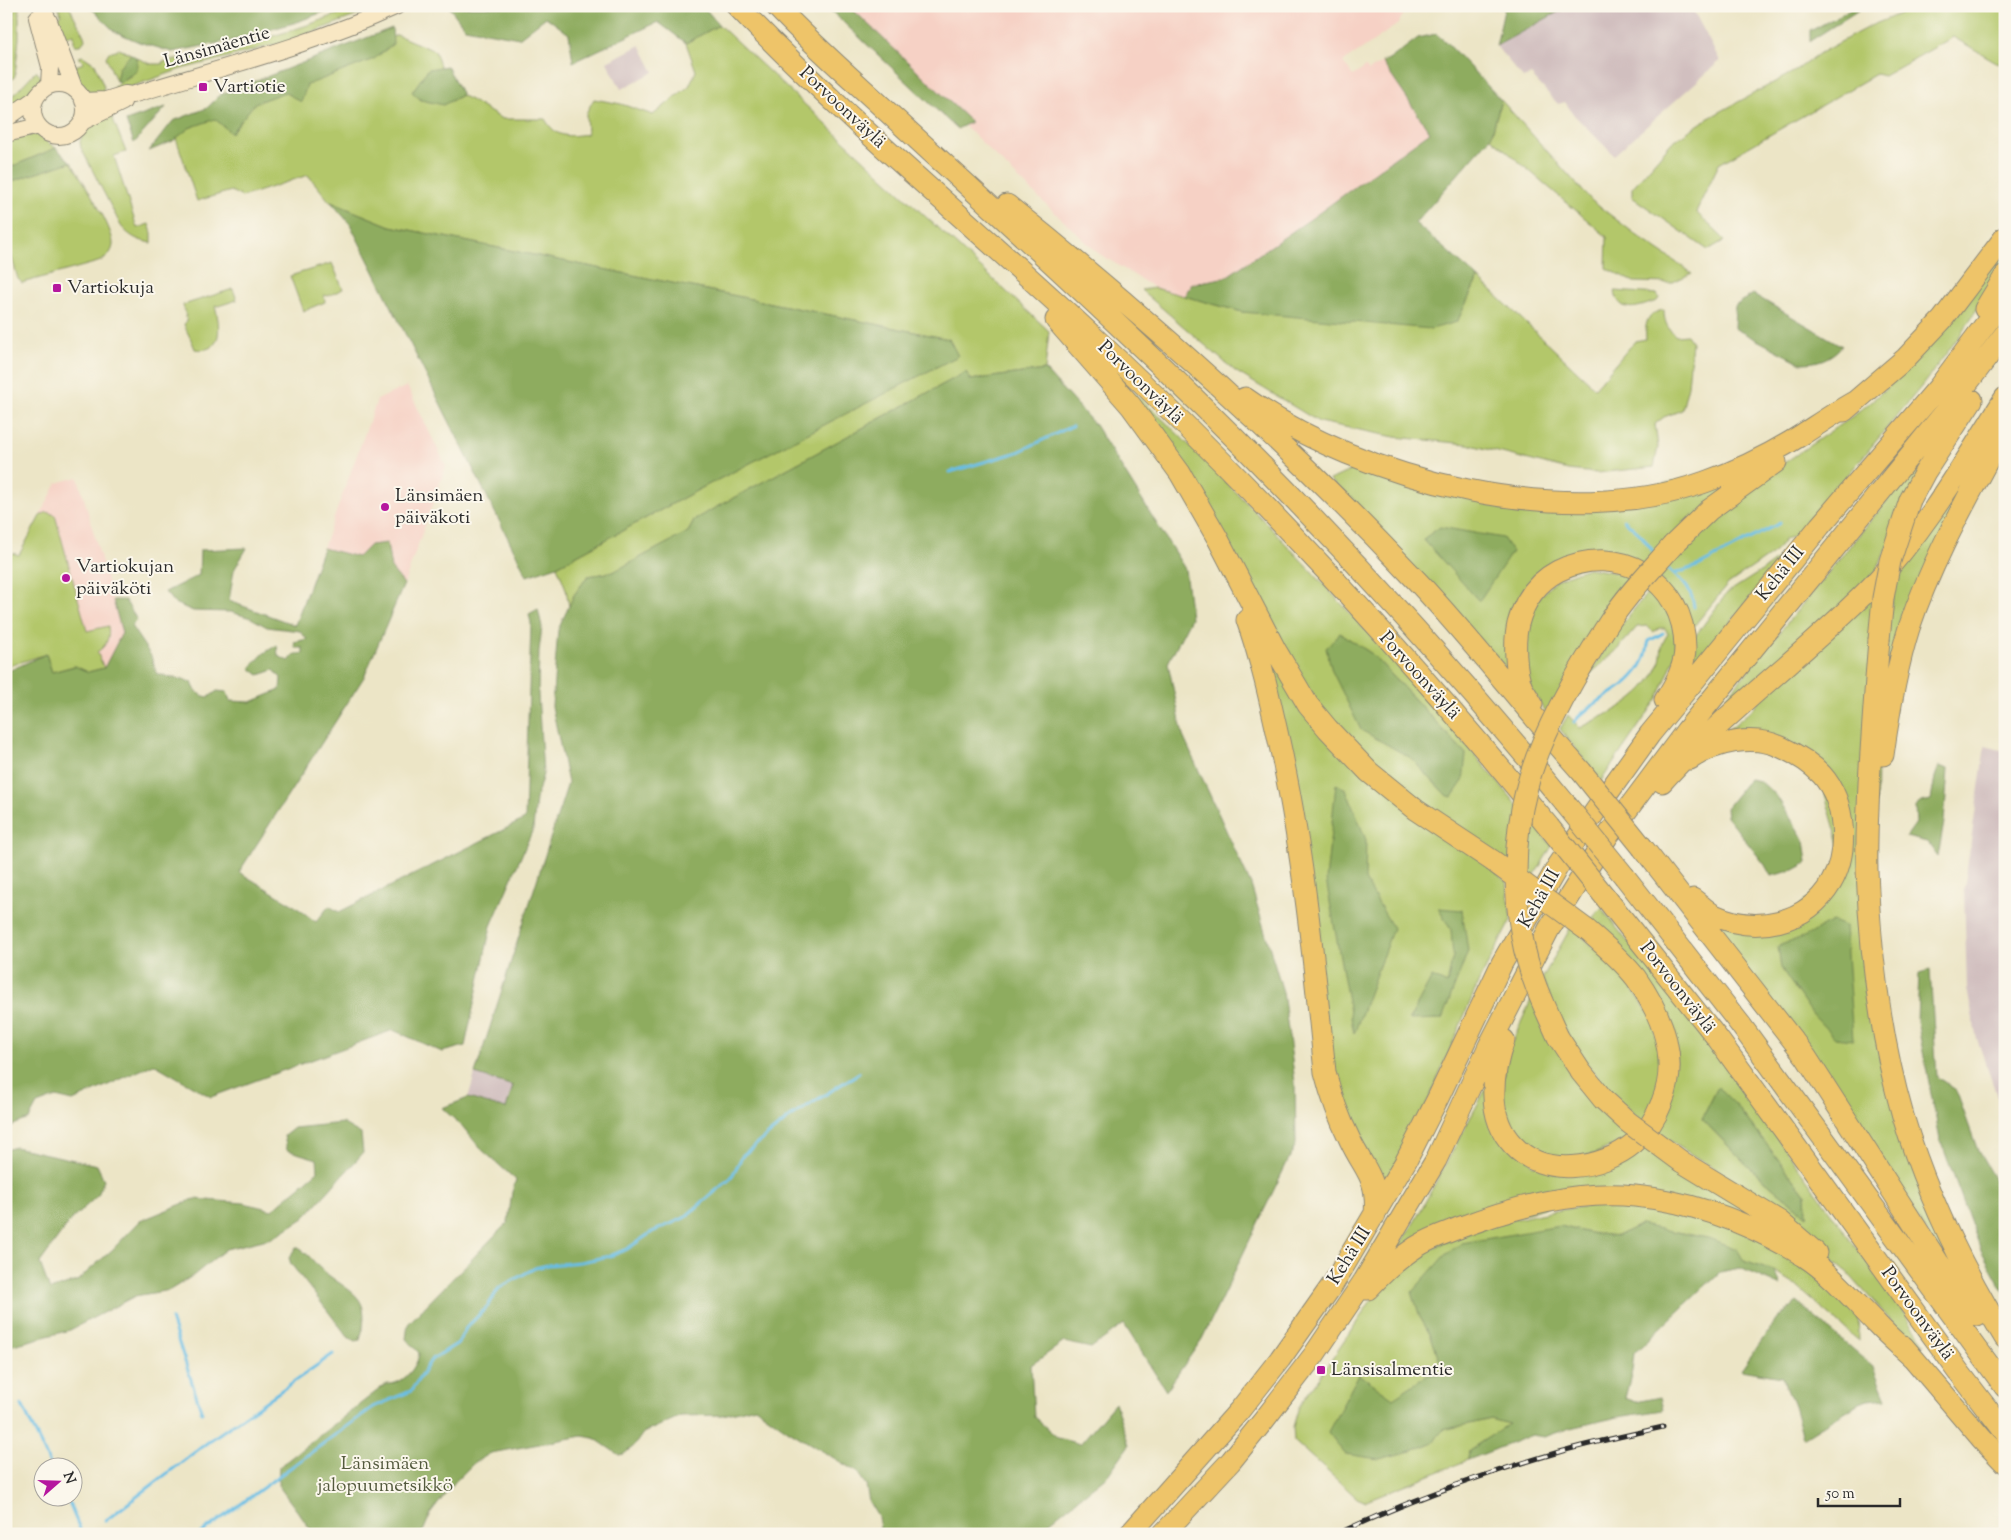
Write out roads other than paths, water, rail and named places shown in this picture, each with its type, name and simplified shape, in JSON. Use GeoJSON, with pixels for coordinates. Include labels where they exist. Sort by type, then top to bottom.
{"type":"FeatureCollection","features":[{"type":"Feature","properties":{"kind":"highway","name":"Porvoonväylä"},"geometry":{"type":"LineString","coordinates":[[737,6],[770,40],[951,209],[1100,343],[1280,523],[1419,675],[1549,827],[1718,1039],[1959,1372],[2005,1432]]}},
{"type":"Feature","properties":{"kind":"highway","name":"Porvoonväylä"},"geometry":{"type":"LineString","coordinates":[[776,6],[922,144],[1124,330],[1285,490],[1440,657],[1564,802],[1740,1024],[2005,1387]]}},
{"type":"Feature","properties":{"kind":"highway"},"geometry":{"type":"LineString","coordinates":[[922,144],[969,174],[1133,308],[1332,493],[1418,582],[1581,772],[1643,848],[1806,1058],[1938,1262],[2005,1351]]}},
{"type":"Feature","properties":{"kind":"highway"},"geometry":{"type":"LineString","coordinates":[[951,209],[1009,274],[1075,340],[1132,406],[1167,453],[1204,513],[1293,683],[1328,730],[1369,772],[1416,810],[1493,861],[1587,930],[1634,977],[1660,1018],[1667,1041],[1670,1066],[1668,1089],[1650,1127],[1616,1155],[1597,1162],[1574,1167],[1554,1165],[1538,1161],[1523,1154],[1512,1144],[1503,1131],[1497,1115],[1494,1097],[1494,1078],[1498,1058],[1527,971]]}},
{"type":"Feature","properties":{"kind":"highway"},"geometry":{"type":"LineString","coordinates":[[2005,237],[1942,320],[1906,358],[1832,422],[1709,510],[1635,588],[1610,620],[1559,709],[1527,786],[1517,837],[1516,868],[1517,904],[1522,938],[1531,975],[1558,1037],[1581,1072],[1603,1099],[1628,1122],[1682,1162],[1779,1221],[1810,1247],[1868,1305],[1982,1439],[2005,1463]]}},
{"type":"Feature","properties":{"kind":"highway"},"geometry":{"type":"LineString","coordinates":[[1960,358],[1981,316],[2005,276]]}},
{"type":"Feature","properties":{"kind":"highway","name":"Kehä III"},"geometry":{"type":"LineString","coordinates":[[1130,1534],[1215,1440],[1280,1360],[1333,1284],[1375,1215],[1438,1098],[1502,963],[1558,866],[1600,803],[1650,734],[1820,526],[1906,427],[2005,298]]}},
{"type":"Feature","properties":{"kind":"highway","name":"Kehä III"},"geometry":{"type":"LineString","coordinates":[[1163,1534],[1231,1461],[1314,1355],[1344,1312],[1396,1229],[1436,1160],[1490,1044],[1549,929],[1607,837],[1686,731],[1946,411],[2005,334]]}},
{"type":"Feature","properties":{"kind":"highway"},"geometry":{"type":"LineString","coordinates":[[2005,353],[1956,422],[1910,500],[1890,561],[1883,598],[1879,640],[1867,830],[1870,920],[1880,1012],[1903,1116],[1916,1155],[1944,1224],[1980,1298],[2005,1338]]}},
{"type":"Feature","properties":{"kind":"highway"},"geometry":{"type":"LineString","coordinates":[[1191,360],[1251,403],[1300,432],[1354,457],[1394,471],[1442,484],[1527,499],[1590,502],[1626,500],[1669,492],[1704,482],[1760,458],[1854,402]]}},
{"type":"Feature","properties":{"kind":"highway"},"geometry":{"type":"LineString","coordinates":[[1607,837],[1640,808],[1703,740],[1832,626],[1873,584],[1919,530],[2005,398]]}},
{"type":"Feature","properties":{"kind":"highway"},"geometry":{"type":"LineString","coordinates":[[1870,920],[1882,763],[1898,664],[1912,618],[1933,569],[2005,428]]}},
{"type":"Feature","properties":{"kind":"highway"},"geometry":{"type":"LineString","coordinates":[[1204,513],[1212,542],[1233,583],[1265,677],[1284,763],[1301,862],[1325,1072],[1331,1097],[1340,1120],[1350,1142],[1369,1172],[1375,1188],[1375,1215]]}},
{"type":"Feature","properties":{"kind":"highway"},"geometry":{"type":"LineString","coordinates":[[1556,743],[1522,686],[1516,655],[1516,634],[1521,612],[1534,590],[1548,576],[1586,560],[1602,559],[1620,562],[1637,568],[1658,583],[1671,598],[1678,614],[1685,648],[1682,663],[1678,679],[1659,710],[1650,734]]}},
{"type":"Feature","properties":{"kind":"highway"},"geometry":{"type":"LineString","coordinates":[[1643,848],[1684,891],[1712,914],[1732,922],[1749,925],[1765,925],[1780,922],[1794,917],[1809,908],[1831,883],[1838,866],[1842,832],[1837,802],[1823,776],[1800,757],[1777,745],[1765,742],[1740,741],[1700,752],[1674,770]]}},
{"type":"Feature","properties":{"kind":"highway"},"geometry":{"type":"LineString","coordinates":[[1344,1312],[1416,1246],[1438,1236],[1523,1207],[1585,1197],[1634,1196],[1681,1204],[1740,1222],[1806,1257],[1832,1276],[1877,1325],[1912,1356]]}},
{"type":"Feature","properties":{"kind":"main road"},"geometry":{"type":"LineString","coordinates":[[39,6],[36,15],[50,67],[49,86]]}},
{"type":"Feature","properties":{"kind":"main road"},"geometry":{"type":"LineString","coordinates":[[36,98],[33,112],[38,126],[50,135],[62,136],[73,132],[82,122],[85,112],[49,22],[39,6]]}},
{"type":"Feature","properties":{"kind":"main road","name":"Länsimäentie"},"geometry":{"type":"LineString","coordinates":[[79,96],[106,100],[125,94],[132,94],[290,48],[340,30],[396,6]]}},
{"type":"Feature","properties":{"kind":"main road"},"geometry":{"type":"LineString","coordinates":[[6,118],[36,98],[49,86],[65,85],[79,96]]}},
{"type":"Feature","properties":{"kind":"main road","name":"Länsimäentie"},"geometry":{"type":"LineString","coordinates":[[82,122],[128,100],[132,94]]}},
{"type":"Feature","properties":{"kind":"main road"},"geometry":{"type":"LineString","coordinates":[[6,134],[38,126]]}},
{"type":"Feature","properties":{"kind":"waterway"},"geometry":{"type":"LineString","coordinates":[[950,472],[1018,452],[1072,426]]}},
{"type":"Feature","properties":{"kind":"waterway"},"geometry":{"type":"LineString","coordinates":[[1624,520],[1641,535],[1655,554]]}},
{"type":"Feature","properties":{"kind":"waterway"},"geometry":{"type":"LineString","coordinates":[[1674,574],[1700,565],[1780,523]]}},
{"type":"Feature","properties":{"kind":"waterway"},"geometry":{"type":"LineString","coordinates":[[1664,565],[1687,587],[1694,607]]}},
{"type":"Feature","properties":{"kind":"waterway"},"geometry":{"type":"LineString","coordinates":[[1574,722],[1582,713],[1630,679],[1638,671],[1644,660],[1649,641],[1663,633]]}},
{"type":"Feature","properties":{"kind":"waterway"},"geometry":{"type":"LineString","coordinates":[[200,1534],[373,1407],[411,1391],[431,1360],[458,1343],[466,1328],[488,1306],[499,1288],[535,1268],[610,1256],[627,1249],[652,1232],[684,1218],[731,1178],[743,1155],[792,1116],[859,1073]]}},
{"type":"Feature","properties":{"kind":"waterway"},"geometry":{"type":"LineString","coordinates":[[171,1319],[202,1413]]}},
{"type":"Feature","properties":{"kind":"waterway"},"geometry":{"type":"LineString","coordinates":[[105,1521],[212,1439],[333,1354]]}},
{"type":"Feature","properties":{"kind":"waterway"},"geometry":{"type":"LineString","coordinates":[[22,1405],[47,1458]]}},
{"type":"Feature","properties":{"kind":"waterway"},"geometry":{"type":"LineString","coordinates":[[71,1508],[82,1534]]}},
{"type":"Feature","properties":{"kind":"railway"},"geometry":{"type":"LineString","coordinates":[[1337,1534],[1419,1499],[1502,1469],[1572,1448],[1663,1427]]}},
{"type":"Feature","properties":{"kind":"place","name":"Vartiotie"},"geometry":{"type":"Point","coordinates":[203,87]}},
{"type":"Feature","properties":{"kind":"place","name":"Vartiokuja"},"geometry":{"type":"Point","coordinates":[57,288]}},
{"type":"Feature","properties":{"kind":"place","name":"Länsimäen päiväkoti"},"geometry":{"type":"Point","coordinates":[385,507]}},
{"type":"Feature","properties":{"kind":"place","name":"Vartiokujan päiväköti"},"geometry":{"type":"Point","coordinates":[66,578]}},
{"type":"Feature","properties":{"kind":"place","name":"Länsisalmentie"},"geometry":{"type":"Point","coordinates":[1321,1370]}},
{"type":"Feature","properties":{"kind":"park label","name":"Länsimäen jalopuumetsikkö"},"geometry":{"type":"Point","coordinates":[385,1475]}}]}
